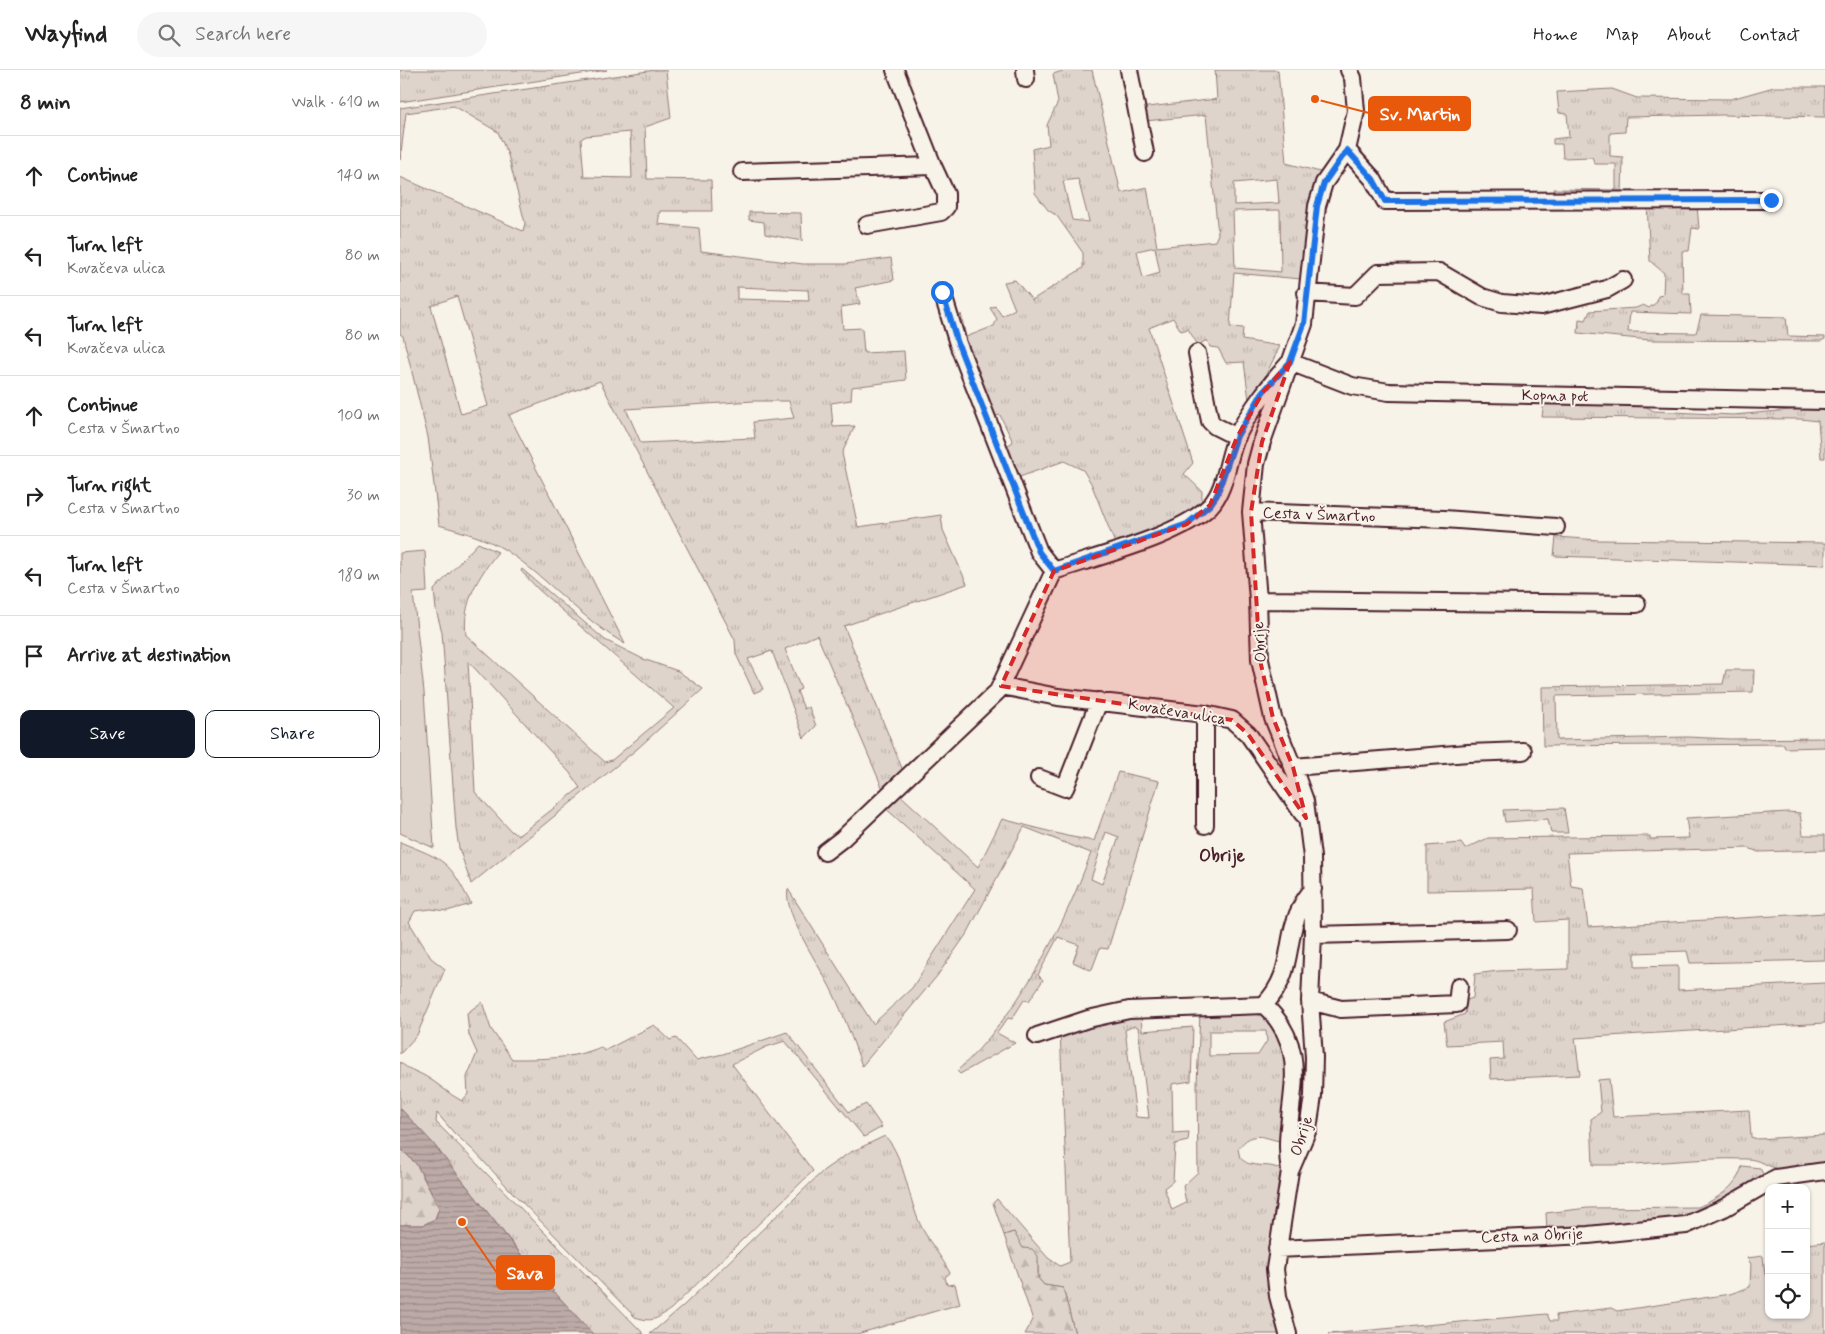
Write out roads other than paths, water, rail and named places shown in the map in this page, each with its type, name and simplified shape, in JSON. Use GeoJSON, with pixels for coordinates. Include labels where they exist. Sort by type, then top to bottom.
{"type":"FeatureCollection","features":[{"type":"Feature","properties":{"kind":"street"},"geometry":{"type":"LineString","coordinates":[[867,225],[941,212],[946,207],[946,194],[895,70]]}},
{"type":"Feature","properties":{"kind":"street"},"geometry":{"type":"LineString","coordinates":[[1129,70],[1146,153]]}},
{"type":"Feature","properties":{"kind":"street","name":"Cesta v Šmartno"},"geometry":{"type":"LineString","coordinates":[[1349,70],[1353,78],[1356,111],[1347,150],[1324,183],[1317,206],[1304,324],[1262,442],[1256,464],[1251,512],[1444,519],[1556,527]]}},
{"type":"Feature","properties":{"kind":"street"},"geometry":{"type":"LineString","coordinates":[[1347,150],[1373,179],[1385,201],[1771,200]]}},
{"type":"Feature","properties":{"kind":"street"},"geometry":{"type":"LineString","coordinates":[[742,172],[934,166]]}},
{"type":"Feature","properties":{"kind":"street"},"geometry":{"type":"LineString","coordinates":[[1306,293],[1355,296],[1378,273],[1439,272],[1482,297],[1502,303],[1541,306],[1607,289],[1623,280]]}},
{"type":"Feature","properties":{"kind":"street"},"geometry":{"type":"LineString","coordinates":[[942,292],[958,344],[1039,552],[1054,571]]}},
{"type":"Feature","properties":{"kind":"street"},"geometry":{"type":"LineString","coordinates":[[1196,353],[1210,420],[1215,426],[1237,436]]}},
{"type":"Feature","properties":{"kind":"street"},"geometry":{"type":"LineString","coordinates":[[825,852],[842,839],[998,692],[1054,571],[1187,524],[1210,505],[1217,495],[1237,436],[1263,392],[1290,362]]}},
{"type":"Feature","properties":{"kind":"street","name":"Kopna pot"},"geometry":{"type":"LineString","coordinates":[[1290,362],[1352,386],[1389,392],[1825,402]]}},
{"type":"Feature","properties":{"kind":"street","name":"Obrije"},"geometry":{"type":"LineString","coordinates":[[1251,512],[1258,600],[1260,660],[1272,718],[1294,767],[1305,801],[1312,857],[1310,1001],[1314,1057],[1313,1096],[1308,1130],[1290,1170],[1277,1249],[1276,1286],[1288,1334]]}},
{"type":"Feature","properties":{"kind":"street"},"geometry":{"type":"LineString","coordinates":[[1258,600],[1636,604]]}},
{"type":"Feature","properties":{"kind":"street","name":"Kovačeva ulica"},"geometry":{"type":"LineString","coordinates":[[1001,686],[1058,697],[1205,714],[1232,720],[1248,734],[1306,818]]}},
{"type":"Feature","properties":{"kind":"street"},"geometry":{"type":"LineString","coordinates":[[1039,778],[1065,788],[1099,701]]}},
{"type":"Feature","properties":{"kind":"street"},"geometry":{"type":"LineString","coordinates":[[1204,824],[1205,714]]}},
{"type":"Feature","properties":{"kind":"street"},"geometry":{"type":"LineString","coordinates":[[1294,767],[1523,751]]}},
{"type":"Feature","properties":{"kind":"street"},"geometry":{"type":"LineString","coordinates":[[1037,1036],[1088,1019],[1129,1010],[1264,1005],[1274,995],[1282,980],[1301,906],[1313,889]]}},
{"type":"Feature","properties":{"kind":"street"},"geometry":{"type":"LineString","coordinates":[[1312,934],[1508,930]]}},
{"type":"Feature","properties":{"kind":"street"},"geometry":{"type":"LineString","coordinates":[[1310,1001],[1341,1009],[1457,1004],[1459,986]]}},
{"type":"Feature","properties":{"kind":"street"},"geometry":{"type":"LineString","coordinates":[[1264,1005],[1281,1025],[1293,1054],[1294,1080],[1287,1145],[1290,1170]]}},
{"type":"Feature","properties":{"kind":"street","name":"Cesta na Obrije"},"geometry":{"type":"LineString","coordinates":[[1277,1249],[1588,1235],[1686,1225],[1724,1208],[1776,1178],[1825,1171]]}},
{"type":"Feature","properties":{"kind":"place","name":"Sv. Martin"},"geometry":{"type":"Point","coordinates":[1315,99]}},
{"type":"Feature","properties":{"kind":"place","name":"Sava"},"geometry":{"type":"Point","coordinates":[462,1222]}},
{"type":"Feature","properties":{"kind":"district","name":"Obrije"},"geometry":{"type":"Point","coordinates":[1222,856]}}]}
